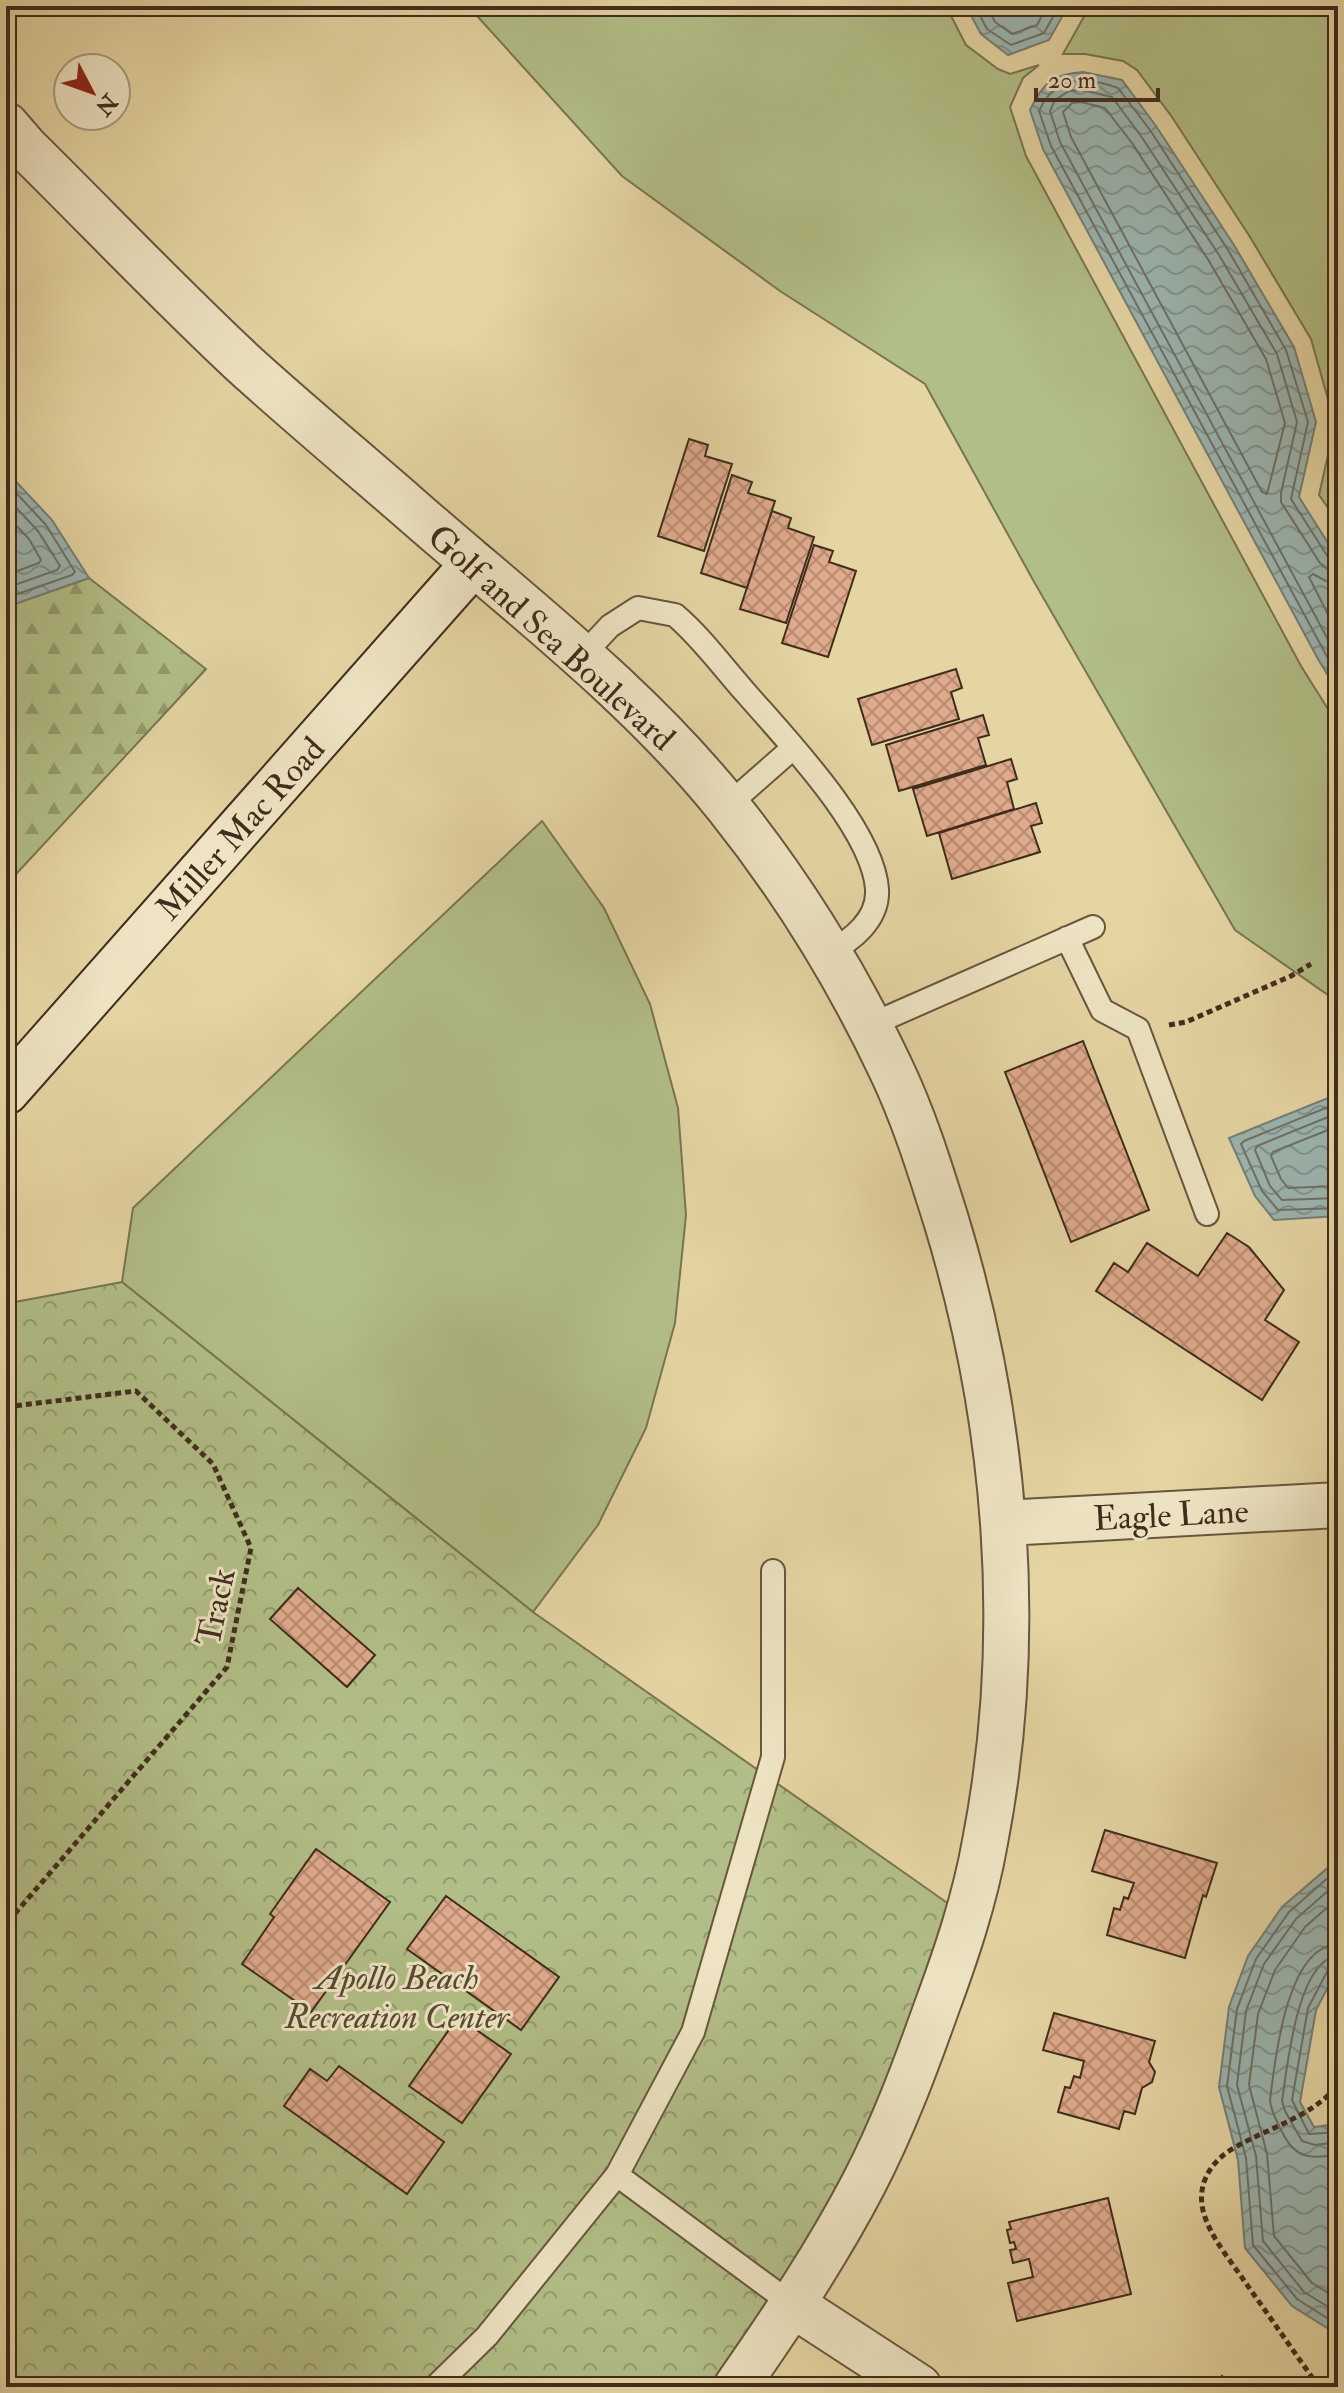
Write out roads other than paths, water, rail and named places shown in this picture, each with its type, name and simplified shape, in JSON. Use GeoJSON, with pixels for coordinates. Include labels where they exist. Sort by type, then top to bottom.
{"type":"FeatureCollection","features":[{"type":"Feature","properties":{"kind":"street","name":"Golf and Sea Boulevard"},"geometry":{"type":"LineString","coordinates":[[6,125],[242,362],[582,656],[667,737],[727,806],[786,885],[828,952],[893,1073],[930,1169],[968,1292],[990,1402],[1004,1523],[1006,1637],[1001,1738],[981,1861],[955,1958],[914,2070],[865,2182],[793,2305],[736,2387]]}},
{"type":"Feature","properties":{"kind":"street","name":"Miller Mac Road"},"geometry":{"type":"LineString","coordinates":[[6,1092],[473,564]]}},
{"type":"Feature","properties":{"kind":"street","name":"Eagle Lane"},"geometry":{"type":"LineString","coordinates":[[1004,1523],[1338,1505]]}},
{"type":"Feature","properties":{"kind":"street"},"geometry":{"type":"LineString","coordinates":[[793,2305],[919,2387]]}},
{"type":"Feature","properties":{"kind":"lane"},"geometry":{"type":"LineString","coordinates":[[582,656],[610,626],[638,608],[675,615],[826,786],[859,837],[871,864],[877,889],[875,909],[862,927],[848,943],[828,952]]}},
{"type":"Feature","properties":{"kind":"lane"},"geometry":{"type":"LineString","coordinates":[[727,806],[793,748]]}},
{"type":"Feature","properties":{"kind":"lane"},"geometry":{"type":"LineString","coordinates":[[868,1026],[1093,927]]}},
{"type":"Feature","properties":{"kind":"lane"},"geometry":{"type":"LineString","coordinates":[[1067,938],[1102,1010],[1138,1029],[1207,1214]]}},
{"type":"Feature","properties":{"kind":"lane"},"geometry":{"type":"LineString","coordinates":[[435,2387],[487,2336],[617,2175],[693,2032],[773,1757],[773,1571]]}},
{"type":"Feature","properties":{"kind":"lane"},"geometry":{"type":"LineString","coordinates":[[617,2175],[793,2305]]}},
{"type":"Feature","properties":{"kind":"water"},"geometry":{"type":"Polygon","coordinates":[[[966,6],[1068,6],[1049,40],[1008,55],[981,34],[966,6]]]}},
{"type":"Feature","properties":{"kind":"water"},"geometry":{"type":"Polygon","coordinates":[[[1083,72],[1122,80],[1234,245],[1294,347],[1316,422],[1299,497],[1338,559],[1338,692],[1043,149],[1030,110],[1050,82],[1063,75],[1083,72]]]}},
{"type":"Feature","properties":{"kind":"water"},"geometry":{"type":"Polygon","coordinates":[[[6,471],[52,520],[89,578],[6,607],[6,471]]]}},
{"type":"Feature","properties":{"kind":"water"},"geometry":{"type":"Polygon","coordinates":[[[1338,1094],[1338,1216],[1274,1220],[1255,1196],[1229,1138],[1338,1094]]]}},
{"type":"Feature","properties":{"kind":"water"},"geometry":{"type":"Polygon","coordinates":[[[1338,1859],[1338,1968],[1316,2010],[1300,2102],[1314,2127],[1338,2124],[1338,2332],[1335,2333],[1292,2306],[1245,2248],[1238,2160],[1219,2087],[1229,2007],[1248,1956],[1282,1907],[1338,1859]]]}},
{"type":"Feature","properties":{"kind":"park label","name":"Apollo Beach Recreation Center"},"geometry":{"type":"Point","coordinates":[397,1996]}}]}
